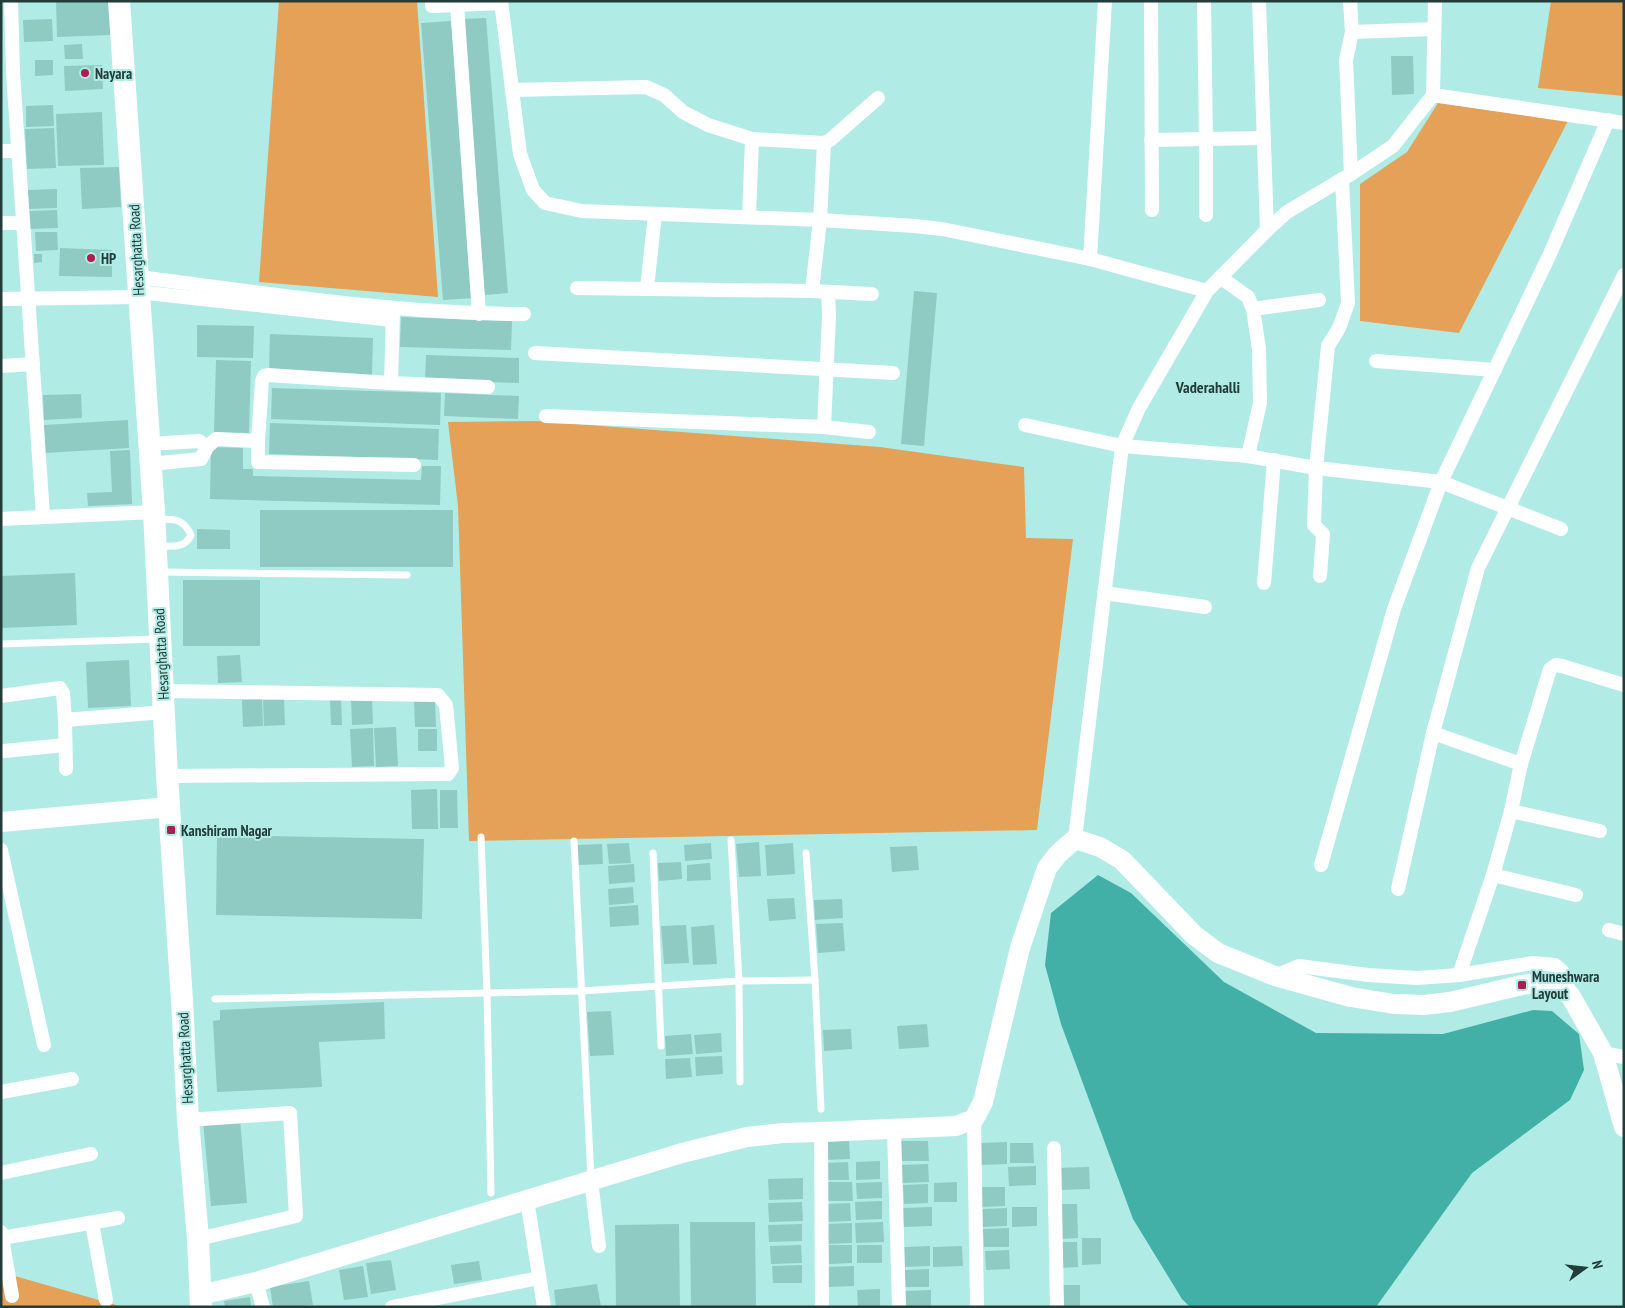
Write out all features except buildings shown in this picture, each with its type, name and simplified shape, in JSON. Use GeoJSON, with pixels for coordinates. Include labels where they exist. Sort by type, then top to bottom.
{"type":"FeatureCollection","features":[{"type":"Feature","properties":{"kind":"main road","name":"Hesarghatta Road"},"geometry":{"type":"LineString","coordinates":[[119,1],[156,546],[167,776],[188,1120],[198,1239],[200,1301]]}},
{"type":"Feature","properties":{"kind":"street"},"geometry":{"type":"LineString","coordinates":[[10,1],[7,73],[18,151],[43,516]]}},
{"type":"Feature","properties":{"kind":"street"},"geometry":{"type":"LineString","coordinates":[[432,1],[432,6],[501,2],[520,154],[533,190],[545,204],[582,211],[820,220],[942,229],[1090,259],[1207,291]]}},
{"type":"Feature","properties":{"kind":"street"},"geometry":{"type":"LineString","coordinates":[[1090,259],[1105,1]]}},
{"type":"Feature","properties":{"kind":"street"},"geometry":{"type":"LineString","coordinates":[[1151,1],[1152,210]]}},
{"type":"Feature","properties":{"kind":"street"},"geometry":{"type":"LineString","coordinates":[[1204,1],[1206,215]]}},
{"type":"Feature","properties":{"kind":"street"},"geometry":{"type":"LineString","coordinates":[[1259,1],[1267,230]]}},
{"type":"Feature","properties":{"kind":"street"},"geometry":{"type":"LineString","coordinates":[[1320,576],[1323,534],[1314,525],[1316,468],[1328,346],[1339,328],[1348,303],[1346,60],[1352,32],[1350,1]]}},
{"type":"Feature","properties":{"kind":"street"},"geometry":{"type":"LineString","coordinates":[[976,1307],[974,1119],[983,1102],[1020,948],[1047,868],[1058,854],[1075,839],[1122,446],[1140,408],[1207,291],[1267,230],[1288,212],[1347,177],[1393,146],[1433,95],[1434,1]]}},
{"type":"Feature","properties":{"kind":"street"},"geometry":{"type":"LineString","coordinates":[[457,5],[479,314]]}},
{"type":"Feature","properties":{"kind":"street"},"geometry":{"type":"LineString","coordinates":[[1352,32],[1434,29]]}},
{"type":"Feature","properties":{"kind":"street"},"geometry":{"type":"LineString","coordinates":[[512,90],[646,88],[664,96],[683,112],[708,125],[752,139],[824,143],[830,140],[878,98]]}},
{"type":"Feature","properties":{"kind":"street"},"geometry":{"type":"LineString","coordinates":[[1433,95],[1624,123]]}},
{"type":"Feature","properties":{"kind":"street"},"geometry":{"type":"LineString","coordinates":[[1321,865],[1394,609],[1441,482],[1549,256],[1608,120]]}},
{"type":"Feature","properties":{"kind":"street"},"geometry":{"type":"LineString","coordinates":[[1151,140],[1264,138]]}},
{"type":"Feature","properties":{"kind":"street"},"geometry":{"type":"LineString","coordinates":[[749,217],[752,139]]}},
{"type":"Feature","properties":{"kind":"street"},"geometry":{"type":"LineString","coordinates":[[812,290],[820,220],[824,143]]}},
{"type":"Feature","properties":{"kind":"street"},"geometry":{"type":"LineString","coordinates":[[1,151],[18,151]]}},
{"type":"Feature","properties":{"kind":"street"},"geometry":{"type":"LineString","coordinates":[[648,288],[655,214]]}},
{"type":"Feature","properties":{"kind":"street"},"geometry":{"type":"LineString","coordinates":[[1,223],[23,223]]}},
{"type":"Feature","properties":{"kind":"street"},"geometry":{"type":"LineString","coordinates":[[1398,889],[1433,733],[1478,568],[1618,298],[1624,275]]}},
{"type":"Feature","properties":{"kind":"street"},"geometry":{"type":"LineString","coordinates":[[1220,277],[1248,297],[1253,309],[1259,349],[1260,402],[1248,456]]}},
{"type":"Feature","properties":{"kind":"street"},"geometry":{"type":"LineString","coordinates":[[577,288],[812,290],[872,294]]}},
{"type":"Feature","properties":{"kind":"street"},"geometry":{"type":"LineString","coordinates":[[1,299],[138,289],[393,314],[524,314]]}},
{"type":"Feature","properties":{"kind":"street"},"geometry":{"type":"LineString","coordinates":[[824,427],[829,316],[828,292]]}},
{"type":"Feature","properties":{"kind":"street"},"geometry":{"type":"LineString","coordinates":[[1253,309],[1319,300]]}},
{"type":"Feature","properties":{"kind":"street"},"geometry":{"type":"LineString","coordinates":[[391,383],[393,314]]}},
{"type":"Feature","properties":{"kind":"street"},"geometry":{"type":"LineString","coordinates":[[535,353],[893,373]]}},
{"type":"Feature","properties":{"kind":"street"},"geometry":{"type":"LineString","coordinates":[[1376,361],[1495,370]]}},
{"type":"Feature","properties":{"kind":"street"},"geometry":{"type":"LineString","coordinates":[[1,366],[33,364]]}},
{"type":"Feature","properties":{"kind":"street"},"geometry":{"type":"LineString","coordinates":[[414,465],[258,462],[262,381],[264,376],[488,387]]}},
{"type":"Feature","properties":{"kind":"street"},"geometry":{"type":"LineString","coordinates":[[546,416],[824,427],[869,432]]}},
{"type":"Feature","properties":{"kind":"street"},"geometry":{"type":"LineString","coordinates":[[1025,425],[1122,446],[1248,456],[1316,468],[1441,482],[1560,529]]}},
{"type":"Feature","properties":{"kind":"street"},"geometry":{"type":"LineString","coordinates":[[150,454],[202,459],[207,447],[216,439],[258,441]]}},
{"type":"Feature","properties":{"kind":"street"},"geometry":{"type":"LineString","coordinates":[[150,454],[199,441],[207,447]]}},
{"type":"Feature","properties":{"kind":"street"},"geometry":{"type":"LineString","coordinates":[[1264,582],[1274,460]]}},
{"type":"Feature","properties":{"kind":"street"},"geometry":{"type":"LineString","coordinates":[[1,519],[43,516],[154,515]]}},
{"type":"Feature","properties":{"kind":"street"},"geometry":{"type":"LineString","coordinates":[[1104,593],[1205,607]]}},
{"type":"Feature","properties":{"kind":"street"},"geometry":{"type":"LineString","coordinates":[[1459,975],[1493,875],[1511,811],[1521,764],[1550,669],[1556,665],[1562,666],[1624,685]]}},
{"type":"Feature","properties":{"kind":"street"},"geometry":{"type":"LineString","coordinates":[[1,696],[60,688],[63,693],[66,769]]}},
{"type":"Feature","properties":{"kind":"street"},"geometry":{"type":"LineString","coordinates":[[65,720],[164,701],[438,694],[446,705],[452,768],[448,774],[167,776]]}},
{"type":"Feature","properties":{"kind":"street"},"geometry":{"type":"LineString","coordinates":[[1433,733],[1521,764]]}},
{"type":"Feature","properties":{"kind":"street"},"geometry":{"type":"LineString","coordinates":[[4,751],[65,745]]}},
{"type":"Feature","properties":{"kind":"street"},"geometry":{"type":"LineString","coordinates":[[1,822],[170,807]]}},
{"type":"Feature","properties":{"kind":"street"},"geometry":{"type":"LineString","coordinates":[[1511,811],[1600,831]]}},
{"type":"Feature","properties":{"kind":"street"},"geometry":{"type":"LineString","coordinates":[[1075,839],[1100,847],[1122,860],[1194,935],[1218,952],[1275,976],[1351,997],[1394,1004],[1424,1005],[1450,1002],[1522,984],[1547,982],[1570,995]]}},
{"type":"Feature","properties":{"kind":"street"},"geometry":{"type":"LineString","coordinates":[[1,850],[44,1045]]}},
{"type":"Feature","properties":{"kind":"street"},"geometry":{"type":"LineString","coordinates":[[1493,875],[1576,895]]}},
{"type":"Feature","properties":{"kind":"street"},"geometry":{"type":"LineString","coordinates":[[1609,930],[1624,934]]}},
{"type":"Feature","properties":{"kind":"street"},"geometry":{"type":"LineString","coordinates":[[1275,976],[1299,966],[1368,975],[1417,978],[1459,975],[1533,962],[1555,965],[1562,970],[1570,995],[1603,1053],[1624,1127]]}},
{"type":"Feature","properties":{"kind":"street"},"geometry":{"type":"LineString","coordinates":[[1603,1053],[1624,1057]]}},
{"type":"Feature","properties":{"kind":"street"},"geometry":{"type":"LineString","coordinates":[[1,1092],[72,1079]]}},
{"type":"Feature","properties":{"kind":"street"},"geometry":{"type":"LineString","coordinates":[[188,1120],[290,1112],[296,1216],[198,1239]]}},
{"type":"Feature","properties":{"kind":"street"},"geometry":{"type":"LineString","coordinates":[[200,1301],[256,1282],[682,1153],[747,1137],[784,1132],[956,1126],[974,1119]]}},
{"type":"Feature","properties":{"kind":"street"},"geometry":{"type":"LineString","coordinates":[[894,1128],[899,1307]]}},
{"type":"Feature","properties":{"kind":"street"},"geometry":{"type":"LineString","coordinates":[[821,1132],[822,1307]]}},
{"type":"Feature","properties":{"kind":"street"},"geometry":{"type":"LineString","coordinates":[[1054,1148],[1058,1307]]}},
{"type":"Feature","properties":{"kind":"street"},"geometry":{"type":"LineString","coordinates":[[1,1173],[91,1154]]}},
{"type":"Feature","properties":{"kind":"street"},"geometry":{"type":"LineString","coordinates":[[591,1181],[599,1246]]}},
{"type":"Feature","properties":{"kind":"street"},"geometry":{"type":"LineString","coordinates":[[527,1200],[544,1307]]}},
{"type":"Feature","properties":{"kind":"street"},"geometry":{"type":"LineString","coordinates":[[12,1296],[2,1235],[118,1218]]}},
{"type":"Feature","properties":{"kind":"street"},"geometry":{"type":"LineString","coordinates":[[92,1223],[106,1300]]}},
{"type":"Feature","properties":{"kind":"street"},"geometry":{"type":"LineString","coordinates":[[392,1307],[539,1278]]}},
{"type":"Feature","properties":{"kind":"street"},"geometry":{"type":"LineString","coordinates":[[256,1282],[263,1307]]}},
{"type":"Feature","properties":{"kind":"lane"},"geometry":{"type":"LineString","coordinates":[[154,515],[177,520],[186,525],[191,535],[188,541],[180,546],[156,546]]}},
{"type":"Feature","properties":{"kind":"lane"},"geometry":{"type":"LineString","coordinates":[[157,572],[407,575]]}},
{"type":"Feature","properties":{"kind":"lane"},"geometry":{"type":"LineString","coordinates":[[1,644],[161,639]]}},
{"type":"Feature","properties":{"kind":"lane"},"geometry":{"type":"LineString","coordinates":[[481,837],[487,993],[491,1193]]}},
{"type":"Feature","properties":{"kind":"lane"},"geometry":{"type":"LineString","coordinates":[[731,840],[739,982],[740,1082]]}},
{"type":"Feature","properties":{"kind":"lane"},"geometry":{"type":"LineString","coordinates":[[574,842],[591,1181]]}},
{"type":"Feature","properties":{"kind":"lane"},"geometry":{"type":"LineString","coordinates":[[806,852],[815,980],[821,1109]]}},
{"type":"Feature","properties":{"kind":"lane"},"geometry":{"type":"LineString","coordinates":[[653,853],[661,1046]]}},
{"type":"Feature","properties":{"kind":"lane"},"geometry":{"type":"LineString","coordinates":[[215,999],[581,991],[739,982],[815,980]]}},
{"type":"Feature","properties":{"kind":"shaded area"},"geometry":{"type":"Polygon","coordinates":[[[279,1],[417,1],[438,297],[259,282],[279,1]]]}},
{"type":"Feature","properties":{"kind":"shaded area"},"geometry":{"type":"Polygon","coordinates":[[[1551,1],[1624,1],[1624,96],[1538,88],[1551,1]]]}},
{"type":"Feature","properties":{"kind":"shaded area"},"geometry":{"type":"Polygon","coordinates":[[[1438,103],[1568,121],[1459,333],[1360,321],[1360,184],[1407,152],[1438,103]]]}},
{"type":"Feature","properties":{"kind":"shaded area"},"geometry":{"type":"Polygon","coordinates":[[[536,421],[880,447],[1024,467],[1026,538],[1073,539],[1037,830],[469,841],[458,506],[448,422],[536,421]]]}},
{"type":"Feature","properties":{"kind":"shaded area"},"geometry":{"type":"Polygon","coordinates":[[[1,1272],[123,1307],[1,1307],[1,1272]]]}},
{"type":"Feature","properties":{"kind":"water"},"geometry":{"type":"Polygon","coordinates":[[[1098,875],[1131,893],[1224,982],[1316,1033],[1443,1034],[1533,1010],[1552,1011],[1579,1034],[1584,1070],[1570,1100],[1472,1173],[1376,1307],[1190,1307],[1182,1299],[1133,1219],[1061,1024],[1045,965],[1051,913],[1098,875]]]}},
{"type":"Feature","properties":{"kind":"place","name":"Nayara"},"geometry":{"type":"Point","coordinates":[85,73]}},
{"type":"Feature","properties":{"kind":"place","name":"HP"},"geometry":{"type":"Point","coordinates":[91,258]}},
{"type":"Feature","properties":{"kind":"place","name":"Kanshiram Nagar"},"geometry":{"type":"Point","coordinates":[171,830]}},
{"type":"Feature","properties":{"kind":"place","name":"Muneshwara Layout"},"geometry":{"type":"Point","coordinates":[1522,985]}},
{"type":"Feature","properties":{"kind":"district","name":"Vaderahalli"},"geometry":{"type":"Point","coordinates":[1208,387]}}]}
